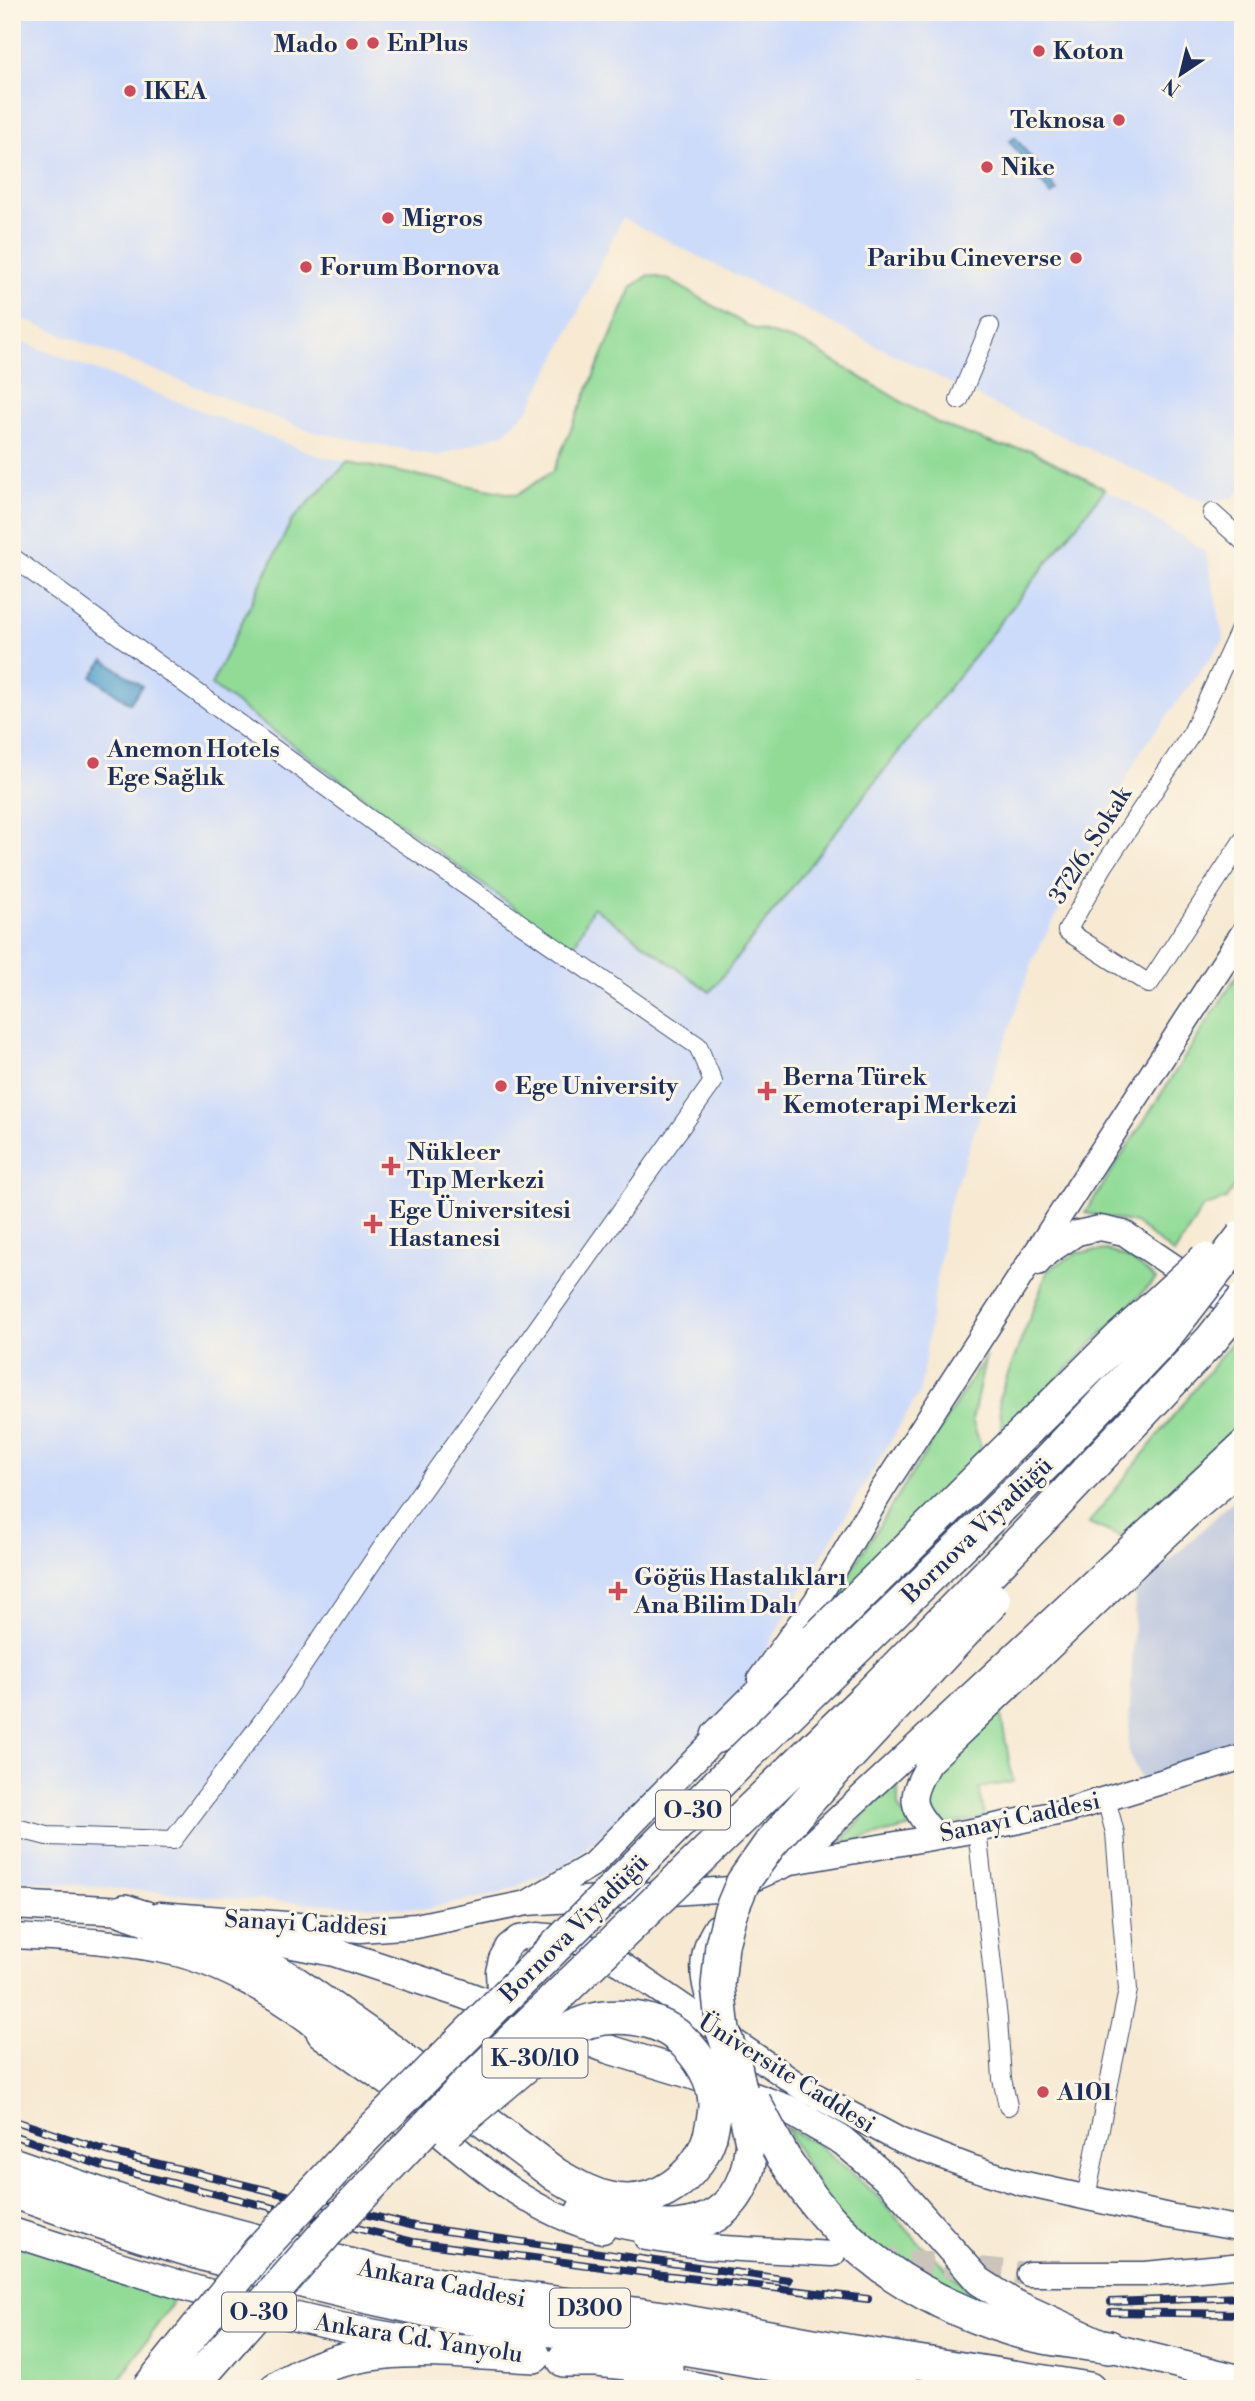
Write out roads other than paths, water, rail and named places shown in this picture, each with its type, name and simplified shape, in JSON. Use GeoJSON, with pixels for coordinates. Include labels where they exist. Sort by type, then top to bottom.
{"type":"FeatureCollection","features":[{"type":"Feature","properties":{"kind":"highway"},"geometry":{"type":"LineString","coordinates":[[718,1736],[1119,1339],[1243,1225]]}},
{"type":"Feature","properties":{"kind":"highway","name":"Bornova Viyadüğü"},"geometry":{"type":"LineString","coordinates":[[148,2389],[258,2252],[366,2136],[748,1754],[1045,1464],[1161,1342],[1243,1236]]}},
{"type":"Feature","properties":{"kind":"highway","name":"Bornova Viyadüğü"},"geometry":{"type":"LineString","coordinates":[[189,2389],[326,2233],[468,2083],[866,1698],[1038,1523],[1211,1340],[1243,1300]]}},
{"type":"Feature","properties":{"kind":"highway","name":"O-30"},"geometry":{"type":"LineString","coordinates":[[323,2032],[481,2143],[544,2191],[573,2208],[645,2226],[675,2228],[713,2217],[737,2192],[747,2173],[752,2142],[743,2058],[720,2014],[718,1986],[722,1945],[730,1913],[743,1882],[770,1844],[828,1777],[1041,1550],[1211,1340]]}},
{"type":"Feature","properties":{"kind":"highway","name":"K-30/10"},"geometry":{"type":"LineString","coordinates":[[125,1911],[241,1951],[292,1981],[390,2050],[556,2175],[582,2190],[613,2200],[641,2199],[663,2193],[681,2182],[696,2166],[706,2149],[715,2105],[705,2068],[694,2051],[677,2035],[648,2021],[619,2017],[595,2020],[568,2030],[326,2233]]}},
{"type":"Feature","properties":{"kind":"highway"},"geometry":{"type":"LineString","coordinates":[[743,2058],[783,2157],[817,2205],[850,2241],[878,2264],[935,2301],[1015,2330],[1109,2347]]}},
{"type":"Feature","properties":{"kind":"highway","name":"Ankara Caddesi"},"geometry":{"type":"LineString","coordinates":[[12,2164],[95,2208],[198,2254],[378,2299],[488,2321],[650,2343],[904,2389]]}},
{"type":"Feature","properties":{"kind":"highway","name":"Ankara Caddesi"},"geometry":{"type":"LineString","coordinates":[[12,2191],[95,2208],[162,2216],[395,2277],[483,2293],[664,2318],[1089,2389]]}},
{"type":"Feature","properties":{"kind":"highway"},"geometry":{"type":"LineString","coordinates":[[276,2389],[299,2374],[344,2358],[397,2350],[597,2360],[891,2389]]}},
{"type":"Feature","properties":{"kind":"main road"},"geometry":{"type":"LineString","coordinates":[[527,1903],[593,1864],[718,1736],[816,1601],[883,1490],[1243,933]]}},
{"type":"Feature","properties":{"kind":"main road"},"geometry":{"type":"LineString","coordinates":[[1009,1293],[1047,1253],[1077,1233],[1100,1228],[1124,1233],[1243,1313]]}},
{"type":"Feature","properties":{"kind":"main road"},"geometry":{"type":"LineString","coordinates":[[743,2058],[729,2029],[711,2004],[704,1982],[704,1955],[709,1938],[717,1925],[749,1894],[792,1861],[1243,1442]]}},
{"type":"Feature","properties":{"kind":"main road"},"geometry":{"type":"LineString","coordinates":[[937,1836],[918,1815],[914,1795],[929,1763],[1189,1516],[1243,1470]]}},
{"type":"Feature","properties":{"kind":"main road","name":"Sanayi Caddesi"},"geometry":{"type":"LineString","coordinates":[[792,1861],[977,1830],[1066,1811],[1243,1756]]}},
{"type":"Feature","properties":{"kind":"main road"},"geometry":{"type":"LineString","coordinates":[[527,1903],[730,1889],[792,1861]]}},
{"type":"Feature","properties":{"kind":"main road","name":"Sanayi Caddesi"},"geometry":{"type":"LineString","coordinates":[[125,1911],[360,1930],[416,1926],[527,1903]]}},
{"type":"Feature","properties":{"kind":"main road"},"geometry":{"type":"LineString","coordinates":[[12,1905],[125,1911],[334,1952],[460,1993],[608,2049],[690,2074],[787,2109],[844,2141],[893,2184],[979,2281],[1013,2303],[1109,2347],[1243,2379]]}},
{"type":"Feature","properties":{"kind":"main road","name":"Üniversite Caddesi"},"geometry":{"type":"LineString","coordinates":[[523,2017],[499,1989],[498,1972],[508,1945],[519,1938],[537,1935],[581,1943],[622,1965],[743,2058],[901,2141],[990,2174],[1170,2216],[1243,2230]]}},
{"type":"Feature","properties":{"kind":"main road"},"geometry":{"type":"LineString","coordinates":[[12,1936],[119,1945],[176,1954],[224,1970],[323,2032],[475,2164],[559,2218],[606,2232],[705,2247],[833,2254]]}},
{"type":"Feature","properties":{"kind":"main road","name":"Ankara Cd. Yanyolu"},"geometry":{"type":"LineString","coordinates":[[12,2232],[214,2296],[307,2321],[391,2337],[549,2358],[710,2389]]}},
{"type":"Feature","properties":{"kind":"main road"},"geometry":{"type":"LineString","coordinates":[[1029,2274],[1145,2274],[1243,2264]]}},
{"type":"Feature","properties":{"kind":"street"},"geometry":{"type":"LineString","coordinates":[[959,400],[990,326]]}},
{"type":"Feature","properties":{"kind":"street"},"geometry":{"type":"LineString","coordinates":[[1212,513],[1243,541]]}},
{"type":"Feature","properties":{"kind":"street"},"geometry":{"type":"LineString","coordinates":[[12,557],[375,823],[698,1046],[713,1082],[400,1521],[287,1689],[173,1840],[47,1836],[12,1827]]}},
{"type":"Feature","properties":{"kind":"street","name":"372/6. Sokak"},"geometry":{"type":"LineString","coordinates":[[1243,623],[1192,733],[1103,867],[1067,931],[1149,984],[1243,841]]}},
{"type":"Feature","properties":{"kind":"street"},"geometry":{"type":"LineString","coordinates":[[1086,2197],[1128,1990],[1115,1833],[1106,1799]]}},
{"type":"Feature","properties":{"kind":"street"},"geometry":{"type":"LineString","coordinates":[[977,1830],[1002,2079],[1008,2106]]}},
{"type":"Feature","properties":{"kind":"water"},"geometry":{"type":"Polygon","coordinates":[[[1015,137],[1057,191],[1051,195],[1009,141],[1015,137]]]}},
{"type":"Feature","properties":{"kind":"water"},"geometry":{"type":"Polygon","coordinates":[[[104,660],[142,686],[130,703],[92,677],[104,660]]]}},
{"type":"Feature","properties":{"kind":"tunnel"},"geometry":{"type":"LineString","coordinates":[[872,2258],[1029,2274]]}},
{"type":"Feature","properties":{"kind":"railway"},"geometry":{"type":"LineString","coordinates":[[12,2120],[110,2152],[418,2227],[789,2280]]}},
{"type":"Feature","properties":{"kind":"railway"},"geometry":{"type":"LineString","coordinates":[[12,2135],[106,2167],[413,2242],[868,2299]]}},
{"type":"Feature","properties":{"kind":"railway"},"geometry":{"type":"LineString","coordinates":[[1111,2302],[1243,2297]]}},
{"type":"Feature","properties":{"kind":"railway"},"geometry":{"type":"LineString","coordinates":[[1111,2312],[1243,2314]]}},
{"type":"Feature","properties":{"kind":"place","name":"EnPlus"},"geometry":{"type":"Point","coordinates":[373,43]}},
{"type":"Feature","properties":{"kind":"place","name":"Mado"},"geometry":{"type":"Point","coordinates":[352,44]}},
{"type":"Feature","properties":{"kind":"place","name":"Koton"},"geometry":{"type":"Point","coordinates":[1039,51]}},
{"type":"Feature","properties":{"kind":"place","name":"IKEA"},"geometry":{"type":"Point","coordinates":[130,91]}},
{"type":"Feature","properties":{"kind":"place","name":"Teknosa"},"geometry":{"type":"Point","coordinates":[1119,120]}},
{"type":"Feature","properties":{"kind":"place","name":"Nike"},"geometry":{"type":"Point","coordinates":[987,167]}},
{"type":"Feature","properties":{"kind":"place","name":"Migros"},"geometry":{"type":"Point","coordinates":[388,218]}},
{"type":"Feature","properties":{"kind":"place","name":"Paribu Cineverse"},"geometry":{"type":"Point","coordinates":[1076,258]}},
{"type":"Feature","properties":{"kind":"place","name":"Forum Bornova"},"geometry":{"type":"Point","coordinates":[306,267]}},
{"type":"Feature","properties":{"kind":"place","name":"Anemon Hotels Ege Sağlık"},"geometry":{"type":"Point","coordinates":[93,763]}},
{"type":"Feature","properties":{"kind":"place","name":"Ege University"},"geometry":{"type":"Point","coordinates":[501,1086]}},
{"type":"Feature","properties":{"kind":"place","name":"Berna Türek Kemoterapi Merkezi"},"geometry":{"type":"Point","coordinates":[767,1091]}},
{"type":"Feature","properties":{"kind":"place","name":"Nükleer Tıp Merkezi"},"geometry":{"type":"Point","coordinates":[391,1166]}},
{"type":"Feature","properties":{"kind":"place","name":"Ege Üniversitesi Hastanesi"},"geometry":{"type":"Point","coordinates":[373,1224]}},
{"type":"Feature","properties":{"kind":"place","name":"Göğüs Hastalıkları Ana Bilim Dalı"},"geometry":{"type":"Point","coordinates":[618,1591]}},
{"type":"Feature","properties":{"kind":"place","name":"A101"},"geometry":{"type":"Point","coordinates":[1043,2092]}}]}
